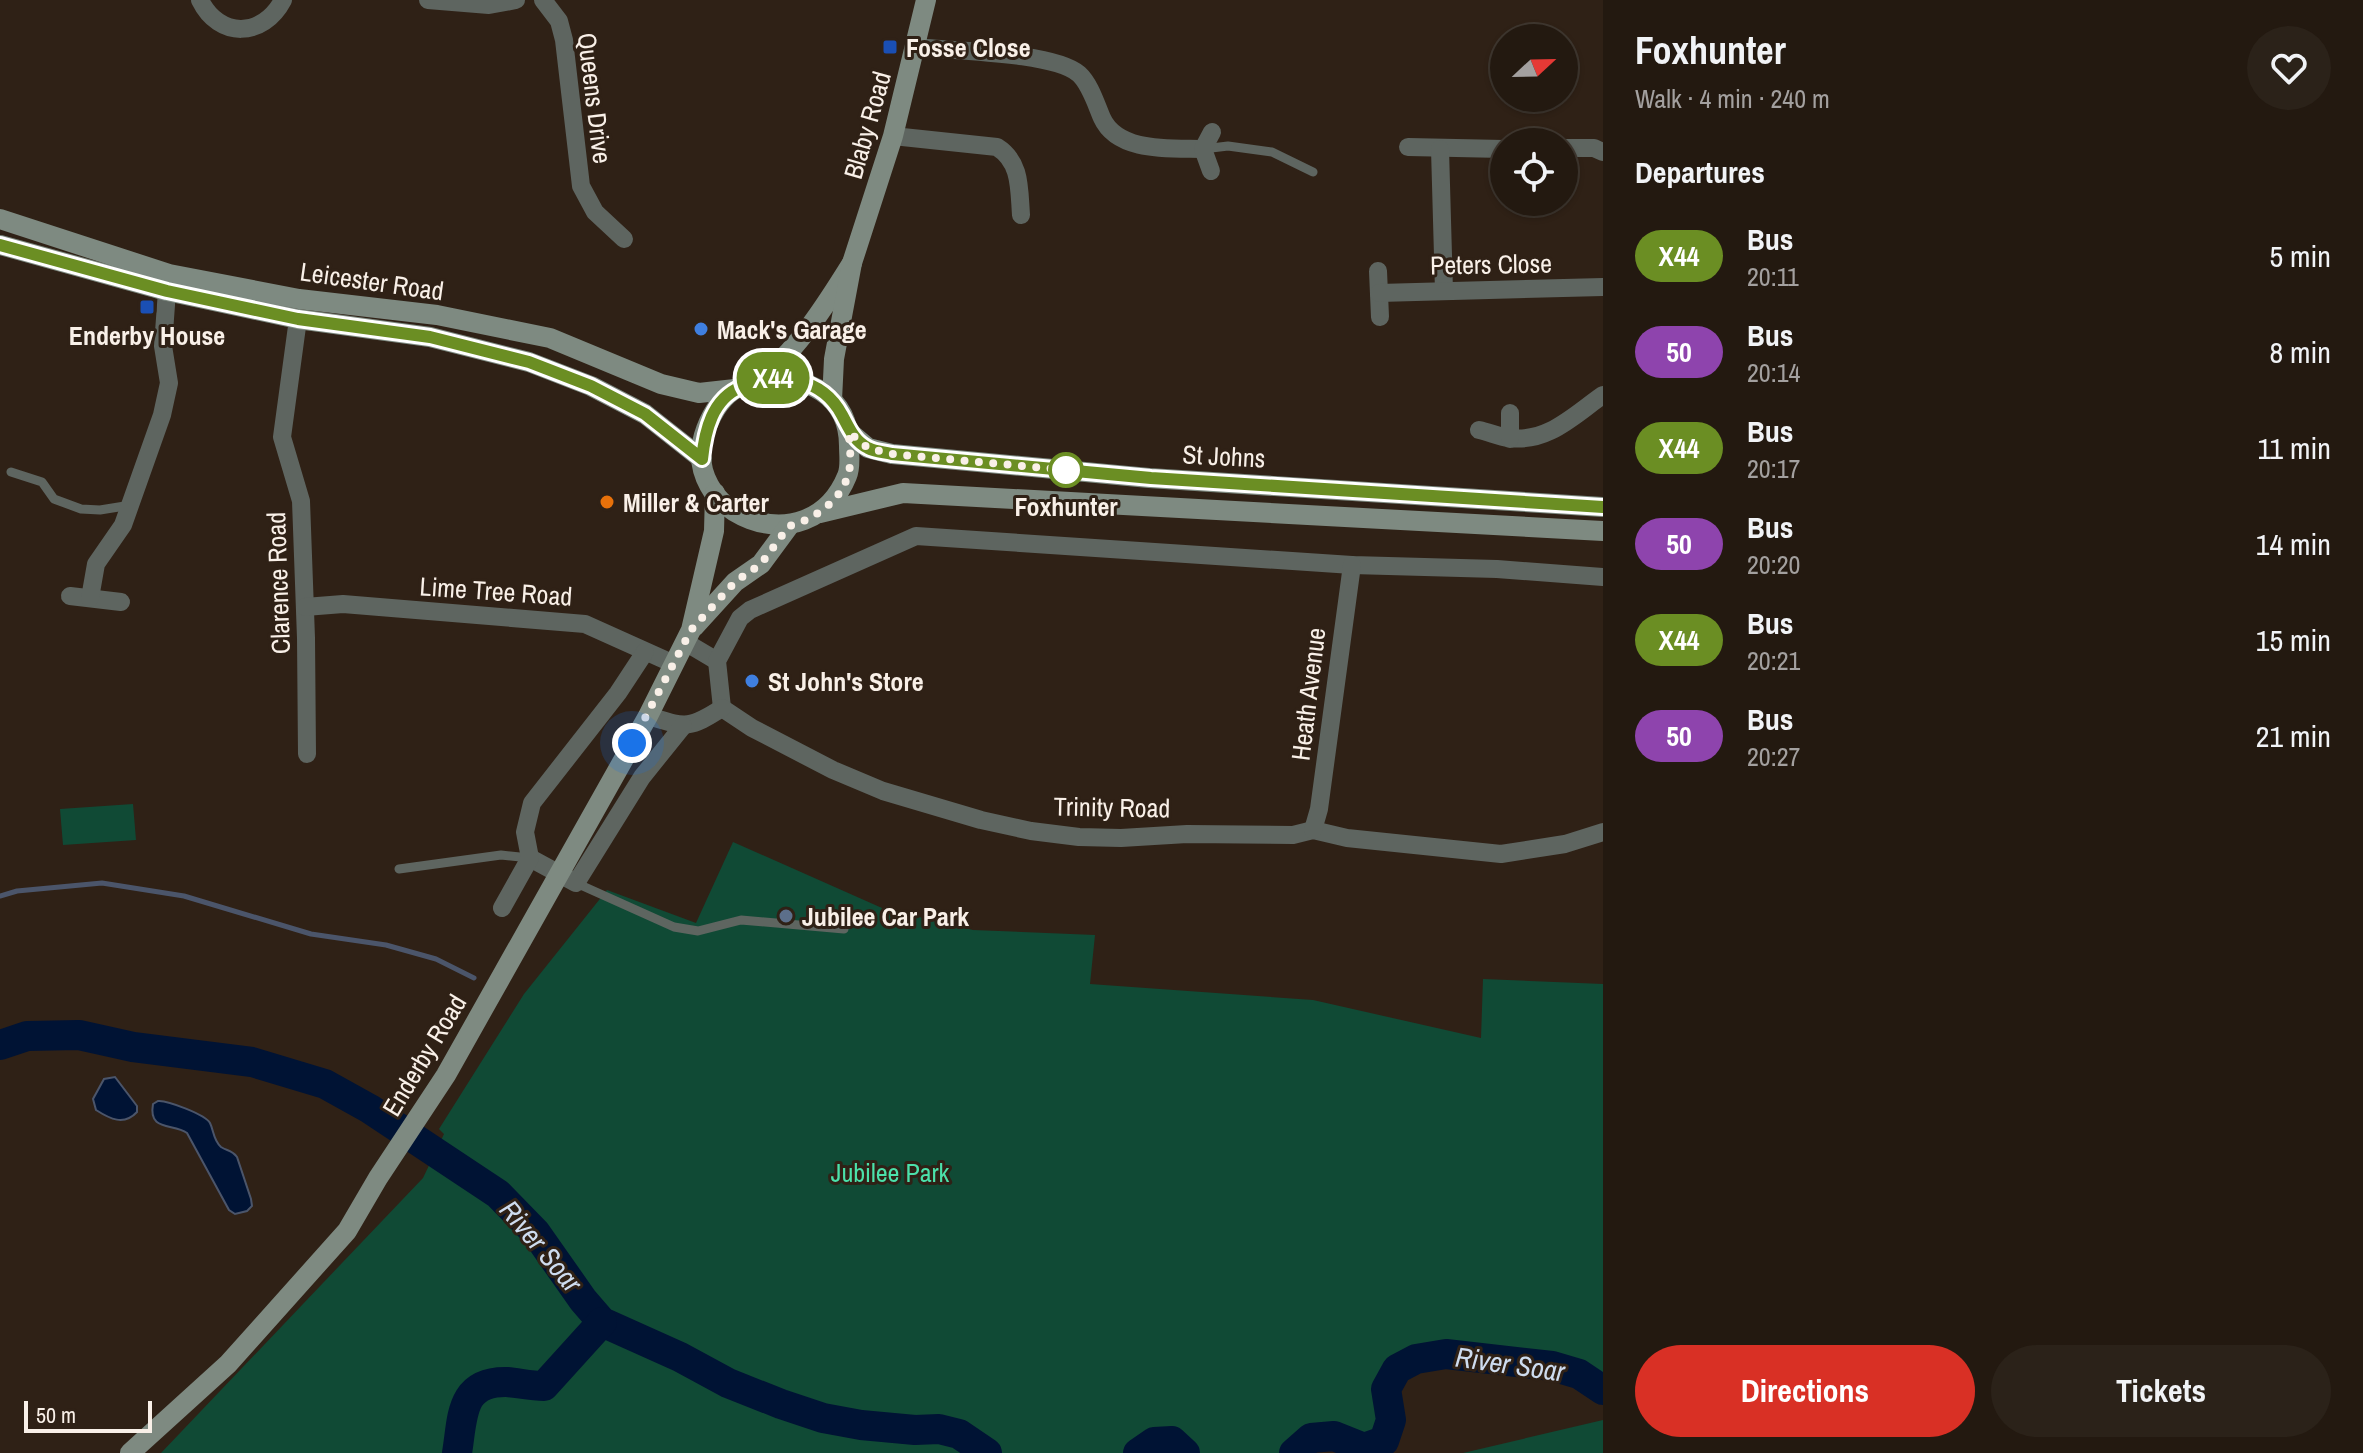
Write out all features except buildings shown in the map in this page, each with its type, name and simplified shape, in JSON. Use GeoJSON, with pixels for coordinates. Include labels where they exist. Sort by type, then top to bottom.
{"type":"FeatureCollection","features":[{"type":"Feature","properties":{"kind":"main road","name":"Blaby Road"},"geometry":{"type":"LineString","coordinates":[[832,400],[834,359],[852,263],[893,136],[926,0]]}},
{"type":"Feature","properties":{"kind":"main road","name":"Leicester Road"},"geometry":{"type":"LineString","coordinates":[[0,219],[169,274],[299,299],[452,318],[550,338],[661,384],[699,393],[735,389]]}},
{"type":"Feature","properties":{"kind":"main road","name":"Leicester Road"},"geometry":{"type":"LineString","coordinates":[[0,245],[167,291],[298,319],[430,337],[529,362],[591,386],[645,414],[702,459]]}},
{"type":"Feature","properties":{"kind":"main road","name":"Blaby Road"},"geometry":{"type":"LineString","coordinates":[[761,378],[809,328],[852,263]]}},
{"type":"Feature","properties":{"kind":"main road"},"geometry":{"type":"LineString","coordinates":[[787,377],[813,386],[832,400],[842,414],[849,432],[849,472],[839,495],[820,513],[789,526],[760,525],[735,514],[715,493],[702,459],[705,432],[716,408],[735,389],[761,378],[787,377]]}},
{"type":"Feature","properties":{"kind":"main road","name":"St Johns"},"geometry":{"type":"LineString","coordinates":[[849,432],[868,448],[892,454],[1151,478],[1603,507]]}},
{"type":"Feature","properties":{"kind":"main road","name":"Enderby Road"},"geometry":{"type":"LineString","coordinates":[[130,1453],[238,1353],[347,1231],[446,1075],[648,716],[688,636],[714,531],[715,493]]}},
{"type":"Feature","properties":{"kind":"main road","name":"St Johns"},"geometry":{"type":"LineString","coordinates":[[820,513],[903,493],[1603,531]]}},
{"type":"Feature","properties":{"kind":"main road","name":"Enderby Road"},"geometry":{"type":"LineString","coordinates":[[688,636],[735,582],[761,564],[789,526]]}},
{"type":"Feature","properties":{"kind":"street"},"geometry":{"type":"LineString","coordinates":[[200,0],[208,15],[217,22],[239,30],[261,23],[273,15],[283,0]]}},
{"type":"Feature","properties":{"kind":"street"},"geometry":{"type":"LineString","coordinates":[[428,0],[489,5],[516,0]]}},
{"type":"Feature","properties":{"kind":"street","name":"Queens Drive"},"geometry":{"type":"LineString","coordinates":[[543,0],[559,21],[564,40],[581,186],[595,212],[624,239]]}},
{"type":"Feature","properties":{"kind":"street"},"geometry":{"type":"LineString","coordinates":[[915,47],[1054,61],[1079,74],[1105,124],[1121,138],[1146,146],[1203,149]]}},
{"type":"Feature","properties":{"kind":"street"},"geometry":{"type":"LineString","coordinates":[[1211,171],[1203,149],[1212,132]]}},
{"type":"Feature","properties":{"kind":"street"},"geometry":{"type":"LineString","coordinates":[[893,136],[997,147],[1007,153],[1016,166],[1021,215]]}},
{"type":"Feature","properties":{"kind":"street"},"geometry":{"type":"LineString","coordinates":[[1408,147],[1490,149]]}},
{"type":"Feature","properties":{"kind":"street"},"geometry":{"type":"LineString","coordinates":[[1578,148],[1594,148],[1603,152]]}},
{"type":"Feature","properties":{"kind":"street"},"geometry":{"type":"LineString","coordinates":[[1440,149],[1444,291]]}},
{"type":"Feature","properties":{"kind":"street"},"geometry":{"type":"LineString","coordinates":[[1378,271],[1380,317]]}},
{"type":"Feature","properties":{"kind":"street","name":"Peters Close"},"geometry":{"type":"LineString","coordinates":[[1379,293],[1603,287]]}},
{"type":"Feature","properties":{"kind":"street"},"geometry":{"type":"LineString","coordinates":[[90,598],[96,564],[123,525],[162,415],[169,383],[163,346],[167,291]]}},
{"type":"Feature","properties":{"kind":"street","name":"Clarence Road"},"geometry":{"type":"LineString","coordinates":[[298,319],[282,437],[301,501],[307,754]]}},
{"type":"Feature","properties":{"kind":"street"},"geometry":{"type":"LineString","coordinates":[[1479,430],[1510,439],[1538,436],[1561,427],[1603,395]]}},
{"type":"Feature","properties":{"kind":"street"},"geometry":{"type":"LineString","coordinates":[[1510,413],[1510,439]]}},
{"type":"Feature","properties":{"kind":"street"},"geometry":{"type":"LineString","coordinates":[[648,716],[683,726],[701,721],[722,708],[717,661],[740,618],[750,610],[916,536],[1352,565],[1497,569],[1603,577]]}},
{"type":"Feature","properties":{"kind":"street","name":"Heath Avenue"},"geometry":{"type":"LineString","coordinates":[[1313,830],[1319,809],[1352,565]]}},
{"type":"Feature","properties":{"kind":"street"},"geometry":{"type":"LineString","coordinates":[[70,596],[121,602]]}},
{"type":"Feature","properties":{"kind":"street","name":"Lime Tree Road"},"geometry":{"type":"LineString","coordinates":[[305,607],[343,604],[585,624],[674,664]]}},
{"type":"Feature","properties":{"kind":"street"},"geometry":{"type":"LineString","coordinates":[[688,636],[717,661]]}},
{"type":"Feature","properties":{"kind":"street"},"geometry":{"type":"LineString","coordinates":[[502,908],[530,858],[525,832],[532,803],[618,693],[645,652]]}},
{"type":"Feature","properties":{"kind":"street","name":"Trinity Road"},"geometry":{"type":"LineString","coordinates":[[722,708],[752,728],[833,770],[883,791],[981,820],[1031,831],[1121,838],[1187,834],[1293,835],[1313,830],[1347,838],[1501,854],[1565,844],[1603,832]]}},
{"type":"Feature","properties":{"kind":"street"},"geometry":{"type":"LineString","coordinates":[[530,858],[576,883],[642,777],[683,726]]}},
{"type":"Feature","properties":{"kind":"lane"},"geometry":{"type":"LineString","coordinates":[[1203,149],[1228,146],[1272,152],[1313,172]]}},
{"type":"Feature","properties":{"kind":"lane"},"geometry":{"type":"LineString","coordinates":[[11,472],[42,482],[54,499],[81,509],[100,510],[131,505]]}},
{"type":"Feature","properties":{"kind":"lane"},"geometry":{"type":"LineString","coordinates":[[399,869],[501,855],[530,858]]}},
{"type":"Feature","properties":{"kind":"lane"},"geometry":{"type":"LineString","coordinates":[[576,883],[674,927],[698,931],[741,920],[844,929]]}},
{"type":"Feature","properties":{"kind":"green space"},"geometry":{"type":"Polygon","coordinates":[[[133,804],[136,840],[63,845],[60,809],[133,804]]]}},
{"type":"Feature","properties":{"kind":"green space","name":"Jubilee Park"},"geometry":{"type":"Polygon","coordinates":[[[733,842],[882,908],[973,930],[1095,935],[1090,984],[1313,1000],[1481,1038],[1483,979],[1603,984],[1603,1390],[1579,1374],[1552,1366],[1447,1354],[1416,1359],[1397,1369],[1386,1389],[1391,1420],[1384,1441],[1364,1448],[1334,1436],[1311,1438],[1294,1453],[161,1453],[423,1178],[444,1134],[439,1129],[524,994],[607,890],[696,923],[733,842]]]}},
{"type":"Feature","properties":{"kind":"green space"},"geometry":{"type":"Polygon","coordinates":[[[1603,1420],[1603,1453],[1463,1453],[1603,1420]]]}},
{"type":"Feature","properties":{"kind":"water"},"geometry":{"type":"Polygon","coordinates":[[[115,1077],[137,1106],[137,1112],[127,1119],[112,1118],[96,1110],[93,1099],[104,1079],[115,1077]]]}},
{"type":"Feature","properties":{"kind":"water"},"geometry":{"type":"Polygon","coordinates":[[[158,1101],[186,1109],[210,1123],[218,1144],[237,1157],[251,1199],[252,1206],[247,1211],[235,1214],[229,1210],[187,1133],[154,1119],[153,1104],[158,1101]]]}},
{"type":"Feature","properties":{"kind":"waterway"},"geometry":{"type":"LineString","coordinates":[[0,896],[17,891],[102,883],[184,896],[311,934],[386,945],[436,959],[474,978]]}},
{"type":"Feature","properties":{"kind":"waterway","name":"River Soar"},"geometry":{"type":"LineString","coordinates":[[0,1045],[27,1036],[79,1035],[133,1047],[252,1062],[325,1084],[370,1109],[498,1194],[536,1233],[602,1322],[680,1357],[728,1383],[781,1404],[823,1418],[861,1425],[939,1429],[959,1434],[987,1453]]}},
{"type":"Feature","properties":{"kind":"waterway"},"geometry":{"type":"LineString","coordinates":[[457,1453],[463,1415],[472,1395],[491,1383],[544,1386],[602,1322]]}},
{"type":"Feature","properties":{"kind":"waterway","name":"River Soar"},"geometry":{"type":"LineString","coordinates":[[1294,1453],[1311,1438],[1334,1436],[1364,1448],[1384,1441],[1391,1420],[1386,1389],[1397,1369],[1416,1359],[1446,1354],[1552,1366],[1579,1374],[1603,1390]]}},
{"type":"Feature","properties":{"kind":"waterway","name":"River Soar"},"geometry":{"type":"LineString","coordinates":[[1138,1453],[1154,1442],[1172,1441],[1185,1453]]}},
{"type":"Feature","properties":{"kind":"bus line","name":"X44"},"geometry":{"type":"LineString","coordinates":[[0,245],[167,291],[298,319],[430,337],[529,362],[591,386],[645,414],[702,459],[705,432],[716,408],[735,389],[761,378],[787,377],[813,386],[832,400],[849,432],[868,448],[892,454],[1151,478],[1603,507]]}},
{"type":"Feature","properties":{"kind":"place","name":"Fosse Close"},"geometry":{"type":"Point","coordinates":[890,47]}},
{"type":"Feature","properties":{"kind":"place","name":"Enderby House"},"geometry":{"type":"Point","coordinates":[147,307]}},
{"type":"Feature","properties":{"kind":"place","name":"Mack's Garage"},"geometry":{"type":"Point","coordinates":[701,329]}},
{"type":"Feature","properties":{"kind":"place","name":"Foxhunter"},"geometry":{"type":"Point","coordinates":[1066,470]}},
{"type":"Feature","properties":{"kind":"place","name":"Miller & Carter"},"geometry":{"type":"Point","coordinates":[607,502]}},
{"type":"Feature","properties":{"kind":"place","name":"St John's Store"},"geometry":{"type":"Point","coordinates":[752,681]}},
{"type":"Feature","properties":{"kind":"place","name":"Jubilee Car Park"},"geometry":{"type":"Point","coordinates":[786,916]}},
{"type":"Feature","properties":{"kind":"route"},"geometry":{"type":"LineString","coordinates":[[632,743],[691,630],[735,582],[761,564],[789,526],[820,513],[839,495],[849,472],[849,432],[868,448],[892,454],[1066,470]]}}]}
